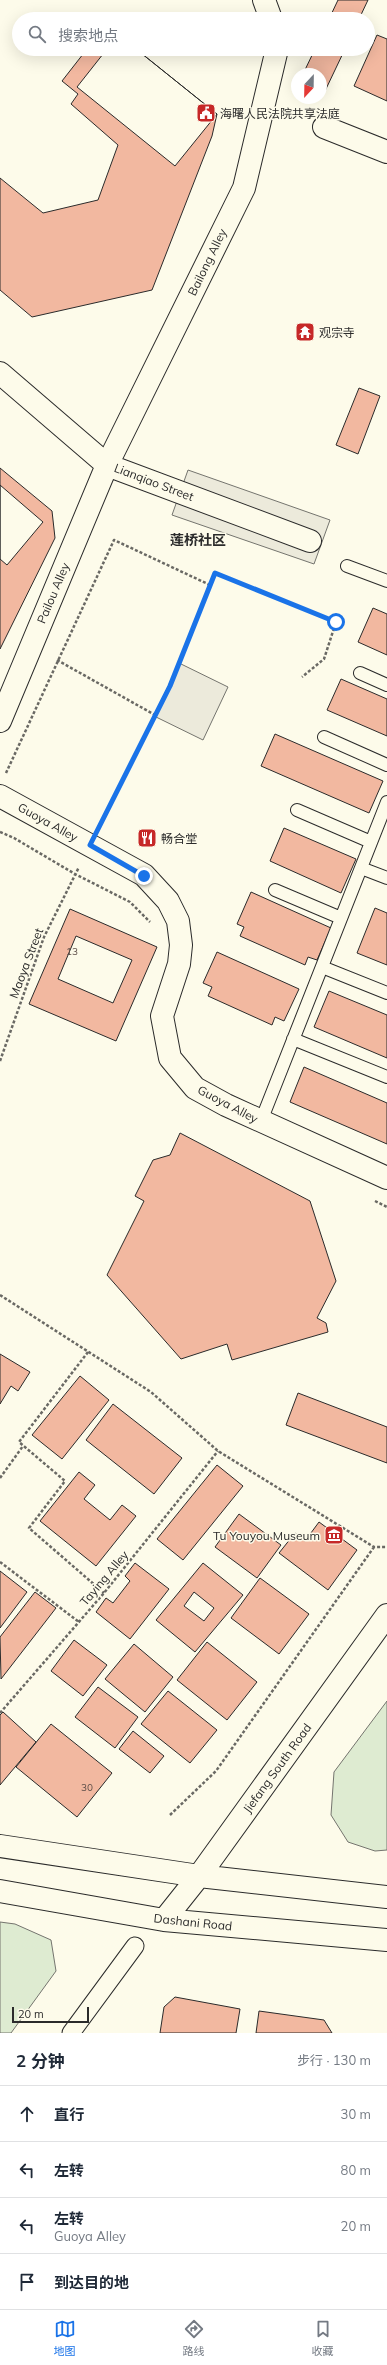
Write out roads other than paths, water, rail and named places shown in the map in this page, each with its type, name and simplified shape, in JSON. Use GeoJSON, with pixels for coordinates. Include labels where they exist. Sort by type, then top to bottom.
{"type":"FeatureCollection","features":[{"type":"Feature","properties":{"kind":"street"},"geometry":{"type":"LineString","coordinates":[[264,0],[268,12]]}},
{"type":"Feature","properties":{"kind":"street","name":"Bailong Alley"},"geometry":{"type":"LineString","coordinates":[[107,465],[244,188],[275,56]]}},
{"type":"Feature","properties":{"kind":"street"},"geometry":{"type":"LineString","coordinates":[[324,127],[387,152]]}},
{"type":"Feature","properties":{"kind":"street","name":"Lianqiao Street"},"geometry":{"type":"LineString","coordinates":[[0,373],[107,465],[310,541]]}},
{"type":"Feature","properties":{"kind":"street","name":"Pailou Alley"},"geometry":{"type":"LineString","coordinates":[[0,721],[107,465]]}},
{"type":"Feature","properties":{"kind":"street","name":"Guoya Alley"},"geometry":{"type":"LineString","coordinates":[[2,788],[90,845],[144,876],[168,901],[178,921],[181,945],[179,964],[162,1016],[170,1058],[196,1088],[226,1106],[387,1178]]}},
{"type":"Feature","properties":{"kind":"street","name":"Jiefang South Road"},"geometry":{"type":"LineString","coordinates":[[164,1920],[199,1876],[387,1615]]}},
{"type":"Feature","properties":{"kind":"street"},"geometry":{"type":"LineString","coordinates":[[0,1846],[199,1876],[387,1897]]}},
{"type":"Feature","properties":{"kind":"street","name":"Dashani Road"},"geometry":{"type":"LineString","coordinates":[[0,1891],[164,1920],[387,1940]]}},
{"type":"Feature","properties":{"kind":"street"},"geometry":{"type":"LineString","coordinates":[[71,2033],[135,1946]]}},
{"type":"Feature","properties":{"kind":"lane"},"geometry":{"type":"LineString","coordinates":[[347,566],[387,581]]}},
{"type":"Feature","properties":{"kind":"lane"},"geometry":{"type":"LineString","coordinates":[[360,672],[387,685]]}},
{"type":"Feature","properties":{"kind":"lane"},"geometry":{"type":"LineString","coordinates":[[324,737],[387,765]]}},
{"type":"Feature","properties":{"kind":"lane"},"geometry":{"type":"LineString","coordinates":[[261,1121],[387,802]]}},
{"type":"Feature","properties":{"kind":"lane"},"geometry":{"type":"LineString","coordinates":[[297,810],[371,842]]}},
{"type":"Feature","properties":{"kind":"lane"},"geometry":{"type":"LineString","coordinates":[[361,868],[387,878]]}},
{"type":"Feature","properties":{"kind":"lane"},"geometry":{"type":"LineString","coordinates":[[275,890],[341,918]]}},
{"type":"Feature","properties":{"kind":"lane"},"geometry":{"type":"LineString","coordinates":[[322,966],[387,993]]}},
{"type":"Feature","properties":{"kind":"lane"},"geometry":{"type":"LineString","coordinates":[[293,1039],[387,1077]]}},
{"type":"Feature","properties":{"kind":"place","name":"海曙人民法院共享法庭"},"geometry":{"type":"Point","coordinates":[206,113]}},
{"type":"Feature","properties":{"kind":"place","name":"观宗寺"},"geometry":{"type":"Point","coordinates":[305,332]}},
{"type":"Feature","properties":{"kind":"place","name":"畅合堂"},"geometry":{"type":"Point","coordinates":[147,838]}},
{"type":"Feature","properties":{"kind":"place","name":"Tu Youyou Museum"},"geometry":{"type":"Point","coordinates":[334,1535]}},
{"type":"Feature","properties":{"kind":"district","name":"莲桥社区"},"geometry":{"type":"Point","coordinates":[198,540]}}]}
